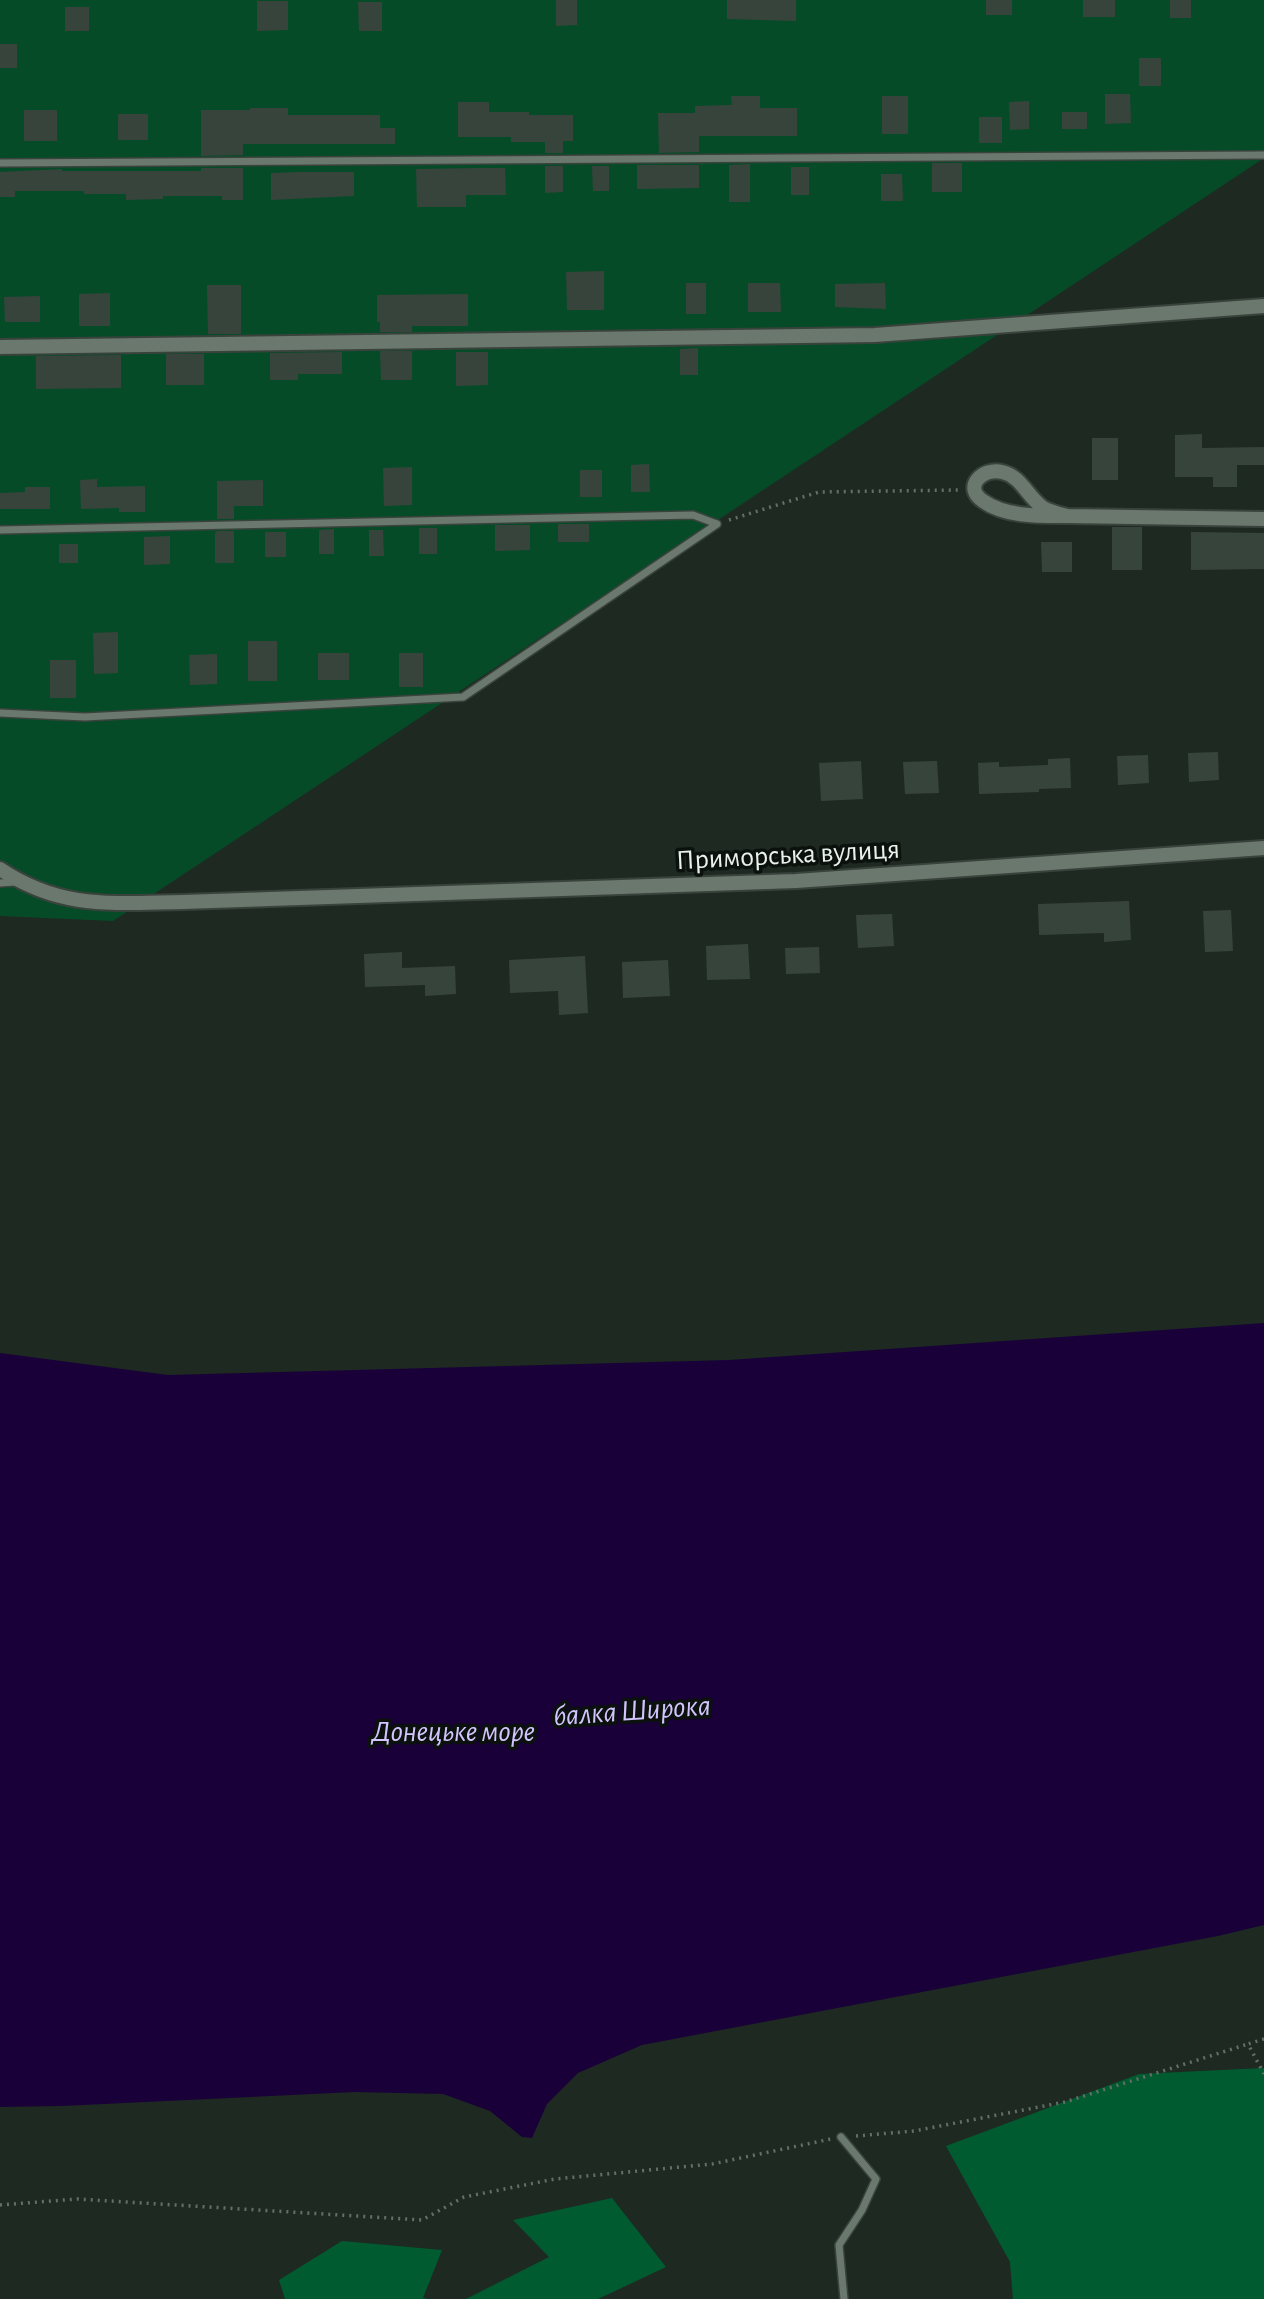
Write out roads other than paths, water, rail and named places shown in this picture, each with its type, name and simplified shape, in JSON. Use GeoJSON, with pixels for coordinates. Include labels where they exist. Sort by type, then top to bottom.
{"type":"FeatureCollection","features":[{"type":"Feature","properties":{"kind":"street"},"geometry":{"type":"LineString","coordinates":[[0,347],[875,335],[1264,306]]}},
{"type":"Feature","properties":{"kind":"street"},"geometry":{"type":"LineString","coordinates":[[1067,516],[1042,507],[1018,480],[1004,472],[991,470],[979,476],[974,483],[981,500],[1002,510],[1039,516],[1264,519]]}},
{"type":"Feature","properties":{"kind":"street","name":"Приморська вулиця"},"geometry":{"type":"LineString","coordinates":[[0,869],[19,882],[58,897],[97,903],[314,899],[796,881],[1264,848]]}},
{"type":"Feature","properties":{"kind":"lane"},"geometry":{"type":"LineString","coordinates":[[0,163],[1264,155]]}},
{"type":"Feature","properties":{"kind":"lane"},"geometry":{"type":"LineString","coordinates":[[0,530],[693,515],[717,524],[463,697],[85,717],[0,713]]}},
{"type":"Feature","properties":{"kind":"lane"},"geometry":{"type":"LineString","coordinates":[[0,883],[19,882]]}},
{"type":"Feature","properties":{"kind":"lane"},"geometry":{"type":"LineString","coordinates":[[841,2137],[876,2179],[862,2210],[839,2245],[844,2299]]}},
{"type":"Feature","properties":{"kind":"water","name":"Донецьке море"},"geometry":{"type":"Polygon","coordinates":[[[1264,1323],[1264,1925],[642,2045],[578,2073],[547,2104],[532,2138],[522,2137],[490,2111],[443,2094],[355,2092],[0,2107],[0,1353],[168,1375],[729,1360],[1264,1323]]]}},
{"type":"Feature","properties":{"kind":"water label","name":"балка Широка"},"geometry":{"type":"Point","coordinates":[632,1711]}}]}
